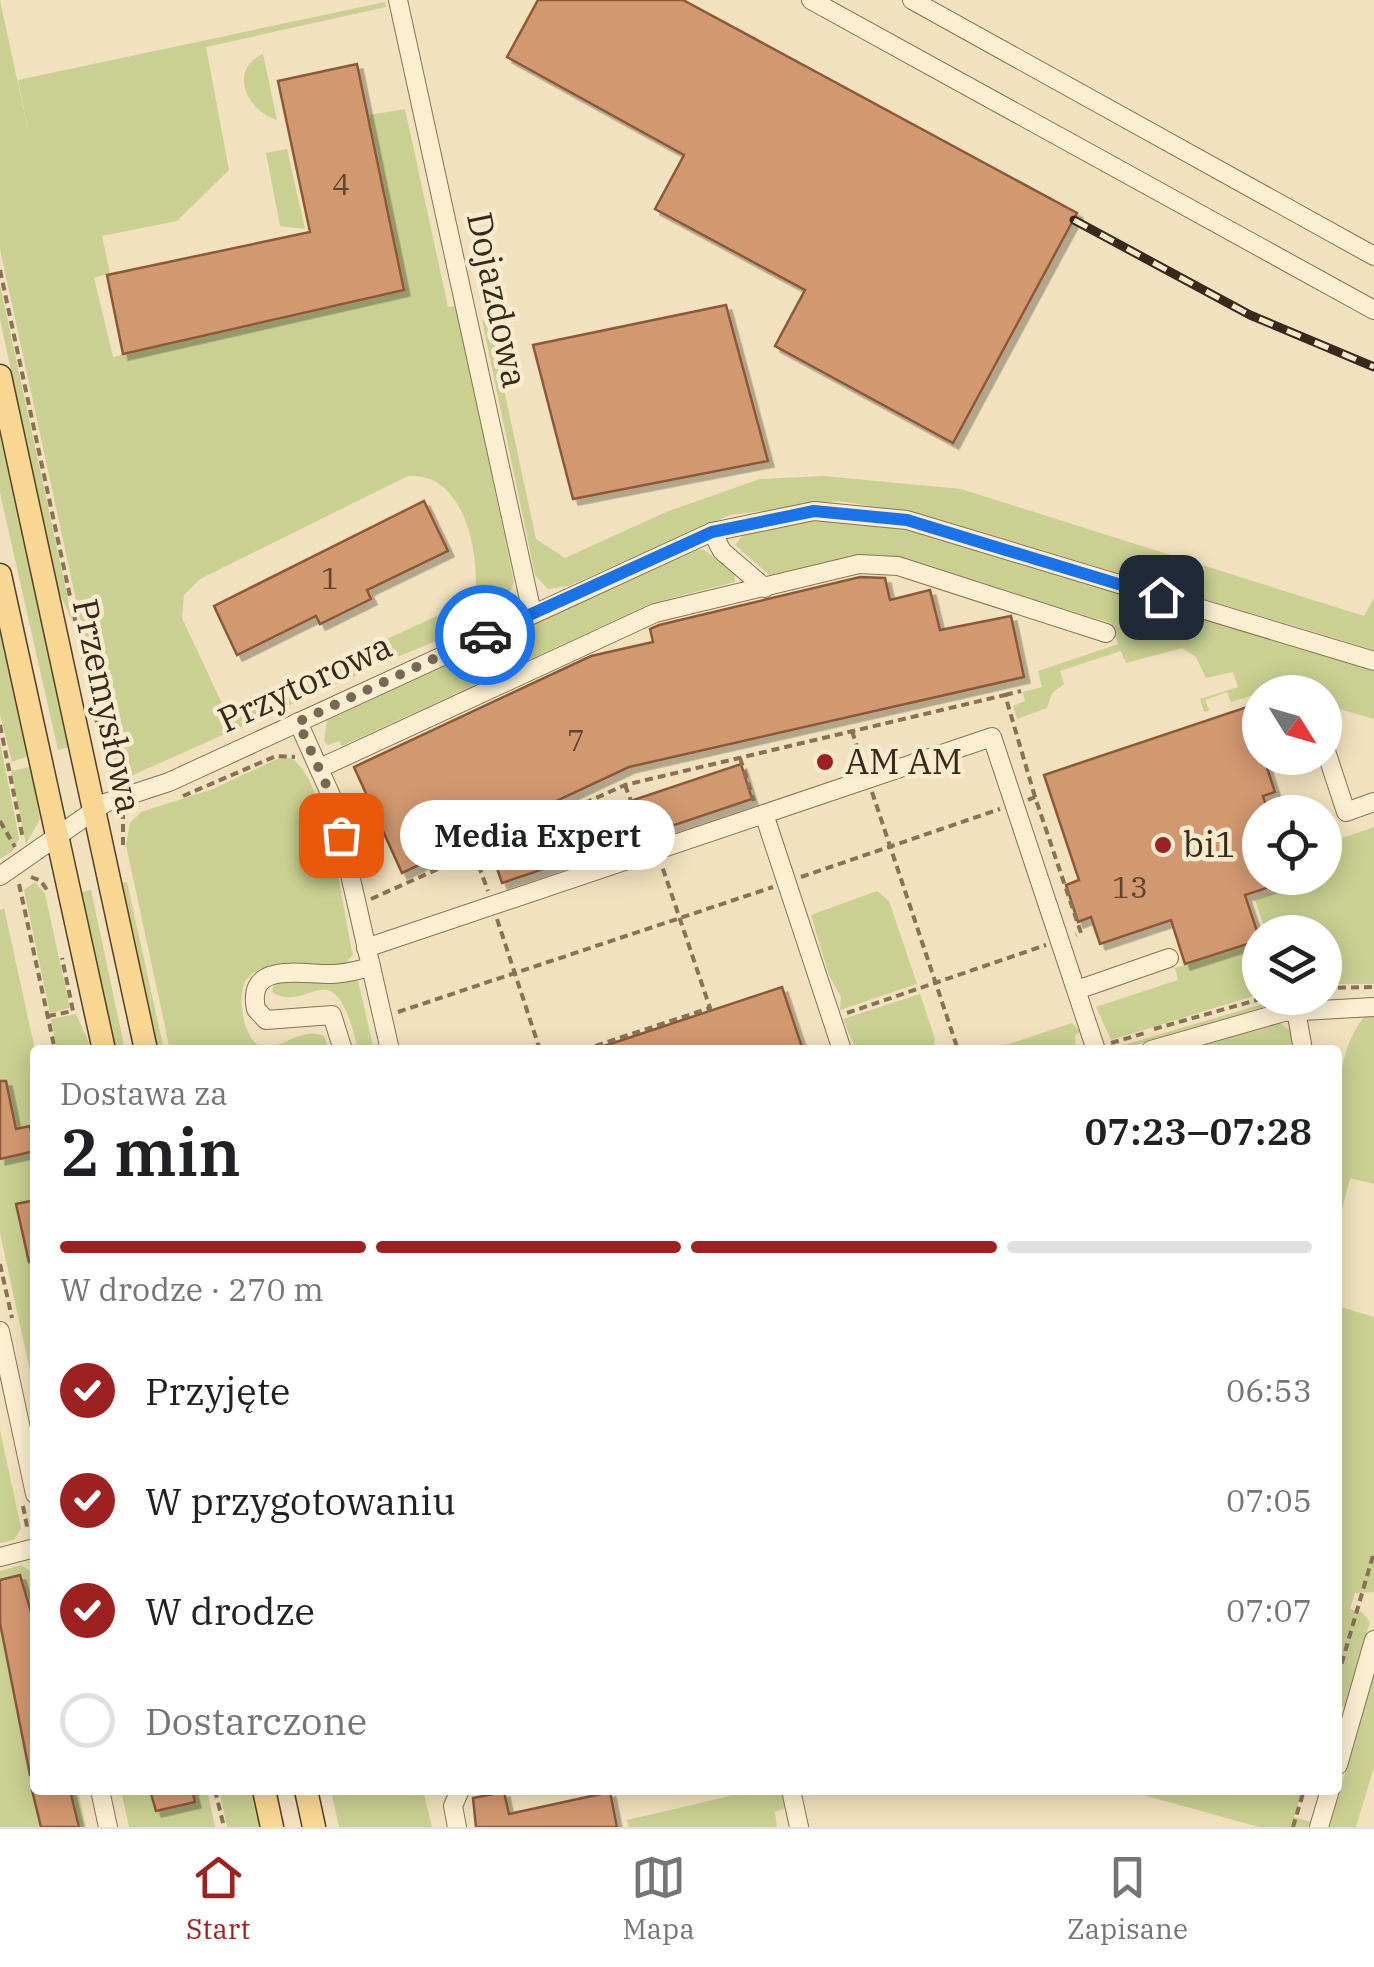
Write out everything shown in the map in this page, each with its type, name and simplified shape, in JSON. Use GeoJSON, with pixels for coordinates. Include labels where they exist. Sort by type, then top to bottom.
{"type":"FeatureCollection","features":[{"type":"Feature","properties":{"kind":"main road","name":"Przemysłowa"},"geometry":{"type":"LineString","coordinates":[[0,376],[145,1045]]}},
{"type":"Feature","properties":{"kind":"main road"},"geometry":{"type":"LineString","coordinates":[[0,575],[103,1045]]}},
{"type":"Feature","properties":{"kind":"main road"},"geometry":{"type":"LineString","coordinates":[[265,1795],[272,1827]]}},
{"type":"Feature","properties":{"kind":"main road"},"geometry":{"type":"LineString","coordinates":[[307,1795],[314,1827]]}},
{"type":"Feature","properties":{"kind":"street","name":"Dojazdowa"},"geometry":{"type":"LineString","coordinates":[[398,0],[532,613]]}},
{"type":"Feature","properties":{"kind":"street"},"geometry":{"type":"LineString","coordinates":[[811,0],[1374,310]]}},
{"type":"Feature","properties":{"kind":"street"},"geometry":{"type":"LineString","coordinates":[[912,0],[1374,256]]}},
{"type":"Feature","properties":{"kind":"street","name":"Przytorowa"},"geometry":{"type":"LineString","coordinates":[[20,867],[94,811],[118,798],[169,782],[712,532],[814,511],[884,516],[1374,661]]}},
{"type":"Feature","properties":{"kind":"street"},"geometry":{"type":"LineString","coordinates":[[712,532],[722,551],[765,588]]}},
{"type":"Feature","properties":{"kind":"street"},"geometry":{"type":"LineString","coordinates":[[320,768],[654,613],[859,564],[898,566],[1106,633]]}},
{"type":"Feature","properties":{"kind":"street"},"geometry":{"type":"LineString","coordinates":[[298,722],[333,800],[389,1045]]}},
{"type":"Feature","properties":{"kind":"street"},"geometry":{"type":"LineString","coordinates":[[366,948],[992,737],[1094,1045]]}},
{"type":"Feature","properties":{"kind":"street"},"geometry":{"type":"LineString","coordinates":[[1334,775],[1346,812],[1374,802]]}},
{"type":"Feature","properties":{"kind":"street"},"geometry":{"type":"LineString","coordinates":[[764,814],[840,1045]]}},
{"type":"Feature","properties":{"kind":"street"},"geometry":{"type":"LineString","coordinates":[[1077,990],[1170,958]]}},
{"type":"Feature","properties":{"kind":"street"},"geometry":{"type":"LineString","coordinates":[[341,1045],[332,1015],[266,1020],[256,1009],[256,989],[260,980],[274,974],[329,974],[371,967]]}},
{"type":"Feature","properties":{"kind":"street"},"geometry":{"type":"LineString","coordinates":[[1342,1008],[1374,1007]]}},
{"type":"Feature","properties":{"kind":"street"},"geometry":{"type":"LineString","coordinates":[[1169,1045],[1278,1015]]}},
{"type":"Feature","properties":{"kind":"street"},"geometry":{"type":"LineString","coordinates":[[1297,1015],[1302,1045]]}},
{"type":"Feature","properties":{"kind":"street"},"geometry":{"type":"LineString","coordinates":[[0,1331],[5,1380],[30,1475]]}},
{"type":"Feature","properties":{"kind":"street"},"geometry":{"type":"LineString","coordinates":[[0,1557],[30,1549]]}},
{"type":"Feature","properties":{"kind":"street"},"geometry":{"type":"LineString","coordinates":[[1342,1751],[1374,1640]]}},
{"type":"Feature","properties":{"kind":"street"},"geometry":{"type":"LineString","coordinates":[[101,1795],[108,1827]]}},
{"type":"Feature","properties":{"kind":"street"},"geometry":{"type":"LineString","coordinates":[[457,1827],[453,1806],[458,1795]]}},
{"type":"Feature","properties":{"kind":"street"},"geometry":{"type":"LineString","coordinates":[[791,1795],[798,1827]]}},
{"type":"Feature","properties":{"kind":"street"},"geometry":{"type":"LineString","coordinates":[[1320,1827],[1329,1795]]}},
{"type":"Feature","properties":{"kind":"path"},"geometry":{"type":"LineString","coordinates":[[0,270],[103,750],[115,776]]}},
{"type":"Feature","properties":{"kind":"path"},"geometry":{"type":"LineString","coordinates":[[357,905],[626,785],[1021,692]]}},
{"type":"Feature","properties":{"kind":"path"},"geometry":{"type":"LineString","coordinates":[[1005,695],[1035,797]]}},
{"type":"Feature","properties":{"kind":"path"},"geometry":{"type":"LineString","coordinates":[[0,725],[20,867],[54,1045]]}},
{"type":"Feature","properties":{"kind":"path"},"geometry":{"type":"LineString","coordinates":[[852,731],[956,1045]]}},
{"type":"Feature","properties":{"kind":"path"},"geometry":{"type":"LineString","coordinates":[[180,798],[276,756],[300,760]]}},
{"type":"Feature","properties":{"kind":"path"},"geometry":{"type":"LineString","coordinates":[[626,785],[631,801]]}},
{"type":"Feature","properties":{"kind":"path"},"geometry":{"type":"LineString","coordinates":[[126,822],[133,813]]}},
{"type":"Feature","properties":{"kind":"path"},"geometry":{"type":"LineString","coordinates":[[0,821],[20,867],[41,880],[49,894]]}},
{"type":"Feature","properties":{"kind":"path"},"geometry":{"type":"LineString","coordinates":[[598,1045],[710,1008],[657,850]]}},
{"type":"Feature","properties":{"kind":"path"},"geometry":{"type":"LineString","coordinates":[[474,853],[538,1045]]}},
{"type":"Feature","properties":{"kind":"path"},"geometry":{"type":"LineString","coordinates":[[832,1018],[1060,940]]}},
{"type":"Feature","properties":{"kind":"path"},"geometry":{"type":"LineString","coordinates":[[48,1016],[73,1011],[60,948]]}},
{"type":"Feature","properties":{"kind":"path"},"geometry":{"type":"LineString","coordinates":[[1342,988],[1374,988]]}},
{"type":"Feature","properties":{"kind":"path"},"geometry":{"type":"LineString","coordinates":[[1094,1045],[1102,1036],[1116,1043],[1242,1005]]}},
{"type":"Feature","properties":{"kind":"path"},"geometry":{"type":"LineString","coordinates":[[26,1518],[30,1517]]}},
{"type":"Feature","properties":{"kind":"path"},"geometry":{"type":"LineString","coordinates":[[1342,1662],[1374,1552]]}},
{"type":"Feature","properties":{"kind":"path"},"geometry":{"type":"LineString","coordinates":[[217,1795],[224,1827]]}},
{"type":"Feature","properties":{"kind":"path"},"geometry":{"type":"LineString","coordinates":[[1293,1827],[1303,1795]]}},
{"type":"Feature","properties":{"kind":"green space"},"geometry":{"type":"Polygon","coordinates":[[[0,0],[29,135],[18,80],[385,2],[386,7],[206,47],[229,170],[177,221],[102,236],[110,273],[94,278],[113,357],[405,291],[369,115],[405,109],[448,307],[457,306],[514,582],[507,596],[479,620],[441,639],[388,661],[372,646],[475,598],[471,539],[456,501],[427,478],[408,476],[200,579],[184,595],[182,618],[227,714],[357,653],[363,664],[359,674],[131,776],[123,776],[108,748],[0,249],[0,0]]]}},
{"type":"Feature","properties":{"kind":"green space"},"geometry":{"type":"Polygon","coordinates":[[[263,54],[277,120],[258,109],[246,90],[246,70],[263,54]]]}},
{"type":"Feature","properties":{"kind":"green space"},"geometry":{"type":"Polygon","coordinates":[[[287,149],[305,229],[280,226],[266,153],[287,149]]]}},
{"type":"Feature","properties":{"kind":"green space"},"geometry":{"type":"Polygon","coordinates":[[[0,285],[73,622],[57,588],[0,319],[0,285]]]}},
{"type":"Feature","properties":{"kind":"green space"},"geometry":{"type":"Polygon","coordinates":[[[482,320],[490,324],[536,539],[565,558],[666,512],[760,479],[823,476],[961,489],[1364,616],[1374,598],[1374,650],[921,514],[839,501],[730,515],[569,586],[548,589],[535,575],[482,320]]]}},
{"type":"Feature","properties":{"kind":"green space"},"geometry":{"type":"Polygon","coordinates":[[[0,435],[69,747],[58,750],[0,493],[0,435]]]}},
{"type":"Feature","properties":{"kind":"green space"},"geometry":{"type":"Polygon","coordinates":[[[810,521],[873,523],[915,532],[1374,671],[1374,719],[1342,710],[1342,675],[1242,675],[1242,699],[1231,702],[1227,692],[1205,700],[1209,710],[1204,712],[1200,699],[1238,687],[1233,672],[1206,678],[1196,657],[1182,648],[1126,663],[1121,651],[1060,671],[1064,684],[1052,693],[1047,708],[1017,719],[1013,706],[1025,701],[1023,692],[1042,687],[1038,671],[1118,644],[1111,623],[902,559],[858,556],[769,575],[735,545],[746,531],[810,521]]]}},
{"type":"Feature","properties":{"kind":"green space"},"geometry":{"type":"Polygon","coordinates":[[[692,549],[704,550],[734,572],[735,582],[652,603],[342,746],[339,741],[328,745],[324,741],[327,719],[692,549]]]}},
{"type":"Feature","properties":{"kind":"green space"},"geometry":{"type":"Polygon","coordinates":[[[0,629],[28,756],[12,762],[0,715],[0,629]]]}},
{"type":"Feature","properties":{"kind":"green space"},"geometry":{"type":"Polygon","coordinates":[[[0,742],[19,838],[13,851],[0,859],[0,742]]]}},
{"type":"Feature","properties":{"kind":"green space"},"geometry":{"type":"Polygon","coordinates":[[[291,758],[315,793],[339,880],[353,955],[342,966],[278,964],[255,972],[245,981],[242,1007],[249,1034],[258,1045],[169,1045],[126,845],[130,823],[141,812],[213,789],[277,759],[291,758]]]}},
{"type":"Feature","properties":{"kind":"green space"},"geometry":{"type":"Polygon","coordinates":[[[30,767],[40,819],[26,844],[11,771],[30,767]]]}},
{"type":"Feature","properties":{"kind":"green space"},"geometry":{"type":"Polygon","coordinates":[[[1374,827],[1374,984],[1342,984],[1342,915],[1260,915],[1255,900],[1269,895],[1342,895],[1342,838],[1374,827]]]}},
{"type":"Feature","properties":{"kind":"green space"},"geometry":{"type":"Polygon","coordinates":[[[35,882],[45,894],[70,1008],[50,1013],[24,890],[35,882]]]}},
{"type":"Feature","properties":{"kind":"green space"},"geometry":{"type":"Polygon","coordinates":[[[127,882],[163,1045],[155,1045],[120,883],[127,882]]]}},
{"type":"Feature","properties":{"kind":"green space"},"geometry":{"type":"Polygon","coordinates":[[[91,890],[124,1045],[115,1045],[81,892],[91,890]]]}},
{"type":"Feature","properties":{"kind":"green space"},"geometry":{"type":"Polygon","coordinates":[[[877,891],[889,901],[917,984],[840,1010],[841,997],[829,975],[811,915],[877,891]]]}},
{"type":"Feature","properties":{"kind":"green space"},"geometry":{"type":"Polygon","coordinates":[[[4,908],[34,1045],[30,1045],[30,1371],[0,1233],[0,910],[4,908]]]}},
{"type":"Feature","properties":{"kind":"green space"},"geometry":{"type":"Polygon","coordinates":[[[1242,946],[1242,1000],[1111,1040],[1096,1007],[1178,980],[1175,968],[1242,946]]]}},
{"type":"Feature","properties":{"kind":"green space"},"geometry":{"type":"Polygon","coordinates":[[[293,979],[358,981],[373,1045],[357,1045],[340,999],[330,991],[285,997],[272,992],[274,983],[293,979]]]}},
{"type":"Feature","properties":{"kind":"green space"},"geometry":{"type":"Polygon","coordinates":[[[920,994],[934,1045],[854,1045],[843,1019],[920,994]]]}},
{"type":"Feature","properties":{"kind":"green space"},"geometry":{"type":"Polygon","coordinates":[[[1242,1010],[1242,1014],[1136,1045],[1124,1045],[1242,1010]]]}},
{"type":"Feature","properties":{"kind":"green space"},"geometry":{"type":"Polygon","coordinates":[[[76,1014],[90,1045],[56,1045],[51,1019],[76,1014]]]}},
{"type":"Feature","properties":{"kind":"green space"},"geometry":{"type":"Polygon","coordinates":[[[1365,1016],[1374,1016],[1374,1184],[1350,1178],[1342,1209],[1342,1071],[1352,1036],[1365,1016]]]}},
{"type":"Feature","properties":{"kind":"green space"},"geometry":{"type":"Polygon","coordinates":[[[1072,1023],[1081,1032],[1075,1035],[1076,1045],[1006,1045],[1072,1023]]]}},
{"type":"Feature","properties":{"kind":"green space"},"geometry":{"type":"Polygon","coordinates":[[[1279,1023],[1291,1031],[1293,1045],[1199,1045],[1279,1023]]]}},
{"type":"Feature","properties":{"kind":"green space"},"geometry":{"type":"Polygon","coordinates":[[[307,1034],[324,1036],[327,1045],[277,1045],[307,1034]]]}},
{"type":"Feature","properties":{"kind":"green space"},"geometry":{"type":"Polygon","coordinates":[[[1342,1307],[1374,1317],[1374,1592],[1355,1593],[1350,1609],[1362,1612],[1370,1622],[1342,1707],[1342,1307]]]}},
{"type":"Feature","properties":{"kind":"green space"},"geometry":{"type":"Polygon","coordinates":[[[0,1430],[21,1528],[14,1540],[0,1543],[0,1430]]]}},
{"type":"Feature","properties":{"kind":"green space"},"geometry":{"type":"Polygon","coordinates":[[[21,1565],[30,1571],[30,1795],[79,1795],[86,1827],[0,1827],[0,1571],[21,1565]]]}},
{"type":"Feature","properties":{"kind":"green space"},"geometry":{"type":"Polygon","coordinates":[[[1374,1674],[1374,1767],[1356,1827],[1329,1827],[1338,1795],[1342,1795],[1342,1783],[1374,1674]]]}},
{"type":"Feature","properties":{"kind":"green space"},"geometry":{"type":"Polygon","coordinates":[[[122,1795],[208,1795],[215,1827],[129,1827],[122,1795]]]}},
{"type":"Feature","properties":{"kind":"green space"},"geometry":{"type":"Polygon","coordinates":[[[220,1795],[254,1795],[261,1827],[227,1827],[220,1795]]]}},
{"type":"Feature","properties":{"kind":"green space"},"geometry":{"type":"Polygon","coordinates":[[[332,1795],[424,1795],[432,1827],[339,1827],[332,1795]]]}},
{"type":"Feature","properties":{"kind":"green space"},"geometry":{"type":"Polygon","coordinates":[[[734,1795],[782,1795],[785,1808],[775,1812],[777,1827],[629,1827],[627,1820],[734,1795]]]}},
{"type":"Feature","properties":{"kind":"green space"},"geometry":{"type":"Polygon","coordinates":[[[1143,1795],[1301,1795],[1294,1817],[1311,1822],[1309,1827],[1259,1827],[1143,1795]]]}},
{"type":"Feature","properties":{"kind":"building"},"geometry":{"type":"Polygon","coordinates":[[[538,0],[683,0],[1077,213],[953,443],[775,346],[805,290],[655,209],[684,155],[507,57],[538,0]]]}},
{"type":"Feature","properties":{"kind":"building"},"geometry":{"type":"Polygon","coordinates":[[[357,64],[404,290],[123,354],[107,275],[310,232],[278,81],[357,64]]]}},
{"type":"Feature","properties":{"kind":"building"},"geometry":{"type":"Polygon","coordinates":[[[726,305],[768,461],[573,499],[533,345],[726,305]]]}},
{"type":"Feature","properties":{"kind":"building"},"geometry":{"type":"Polygon","coordinates":[[[424,501],[448,551],[367,590],[371,599],[320,624],[316,616],[237,655],[214,606],[424,501]]]}},
{"type":"Feature","properties":{"kind":"building"},"geometry":{"type":"Polygon","coordinates":[[[860,577],[885,578],[890,600],[930,590],[940,630],[1011,616],[1024,677],[629,767],[402,873],[354,767],[591,656],[653,642],[650,629],[659,625],[860,577]]]}},
{"type":"Feature","properties":{"kind":"building","name":"bi1"},"geometry":{"type":"Polygon","coordinates":[[[1242,709],[1242,775],[1269,775],[1275,792],[1242,795],[1242,895],[1252,915],[1242,915],[1242,946],[1185,964],[1171,920],[1100,944],[1091,917],[1078,922],[1066,885],[1079,880],[1044,775],[1242,709]]]}},
{"type":"Feature","properties":{"kind":"building"},"geometry":{"type":"Polygon","coordinates":[[[741,764],[752,799],[502,883],[490,848],[741,764]]]}},
{"type":"Feature","properties":{"kind":"building"},"geometry":{"type":"Polygon","coordinates":[[[782,987],[801,1045],[607,1045],[782,987]]]}},
{"type":"Feature","properties":{"kind":"building"},"geometry":{"type":"Polygon","coordinates":[[[0,1081],[6,1081],[16,1129],[30,1126],[30,1152],[0,1159],[0,1081]]]}},
{"type":"Feature","properties":{"kind":"building"},"geometry":{"type":"Polygon","coordinates":[[[30,1201],[30,1262],[29,1262],[16,1204],[30,1201]]]}},
{"type":"Feature","properties":{"kind":"building"},"geometry":{"type":"Polygon","coordinates":[[[20,1575],[30,1609],[30,1775],[0,1623],[0,1580],[20,1575]]]}},
{"type":"Feature","properties":{"kind":"building"},"geometry":{"type":"Polygon","coordinates":[[[33,1795],[71,1795],[79,1827],[41,1827],[33,1795]]]}},
{"type":"Feature","properties":{"kind":"building"},"geometry":{"type":"Polygon","coordinates":[[[151,1795],[193,1795],[195,1802],[156,1811],[151,1795]]]}},
{"type":"Feature","properties":{"kind":"building"},"geometry":{"type":"Polygon","coordinates":[[[505,1795],[509,1814],[611,1795],[617,1827],[476,1827],[473,1798],[505,1795]]]}},
{"type":"Feature","properties":{"kind":"railway"},"geometry":{"type":"LineString","coordinates":[[1074,220],[1250,315],[1374,367]]}},
{"type":"Feature","properties":{"kind":"way so far"},"geometry":{"type":"LineString","coordinates":[[341,835],[333,800],[298,722],[485,635]]}},
{"type":"Feature","properties":{"kind":"place","name":"AM AM"},"geometry":{"type":"Point","coordinates":[825,762]}},
{"type":"Feature","properties":{"kind":"place","name":"Media Expert"},"geometry":{"type":"Point","coordinates":[341,835]}},
{"type":"Feature","properties":{"kind":"place","name":"bi1"},"geometry":{"type":"Point","coordinates":[1163,845]}},
{"type":"Feature","properties":{"kind":"route"},"geometry":{"type":"LineString","coordinates":[[485,635],[712,532],[779,515],[814,511],[866,513],[907,520],[1161,597]]}}]}
